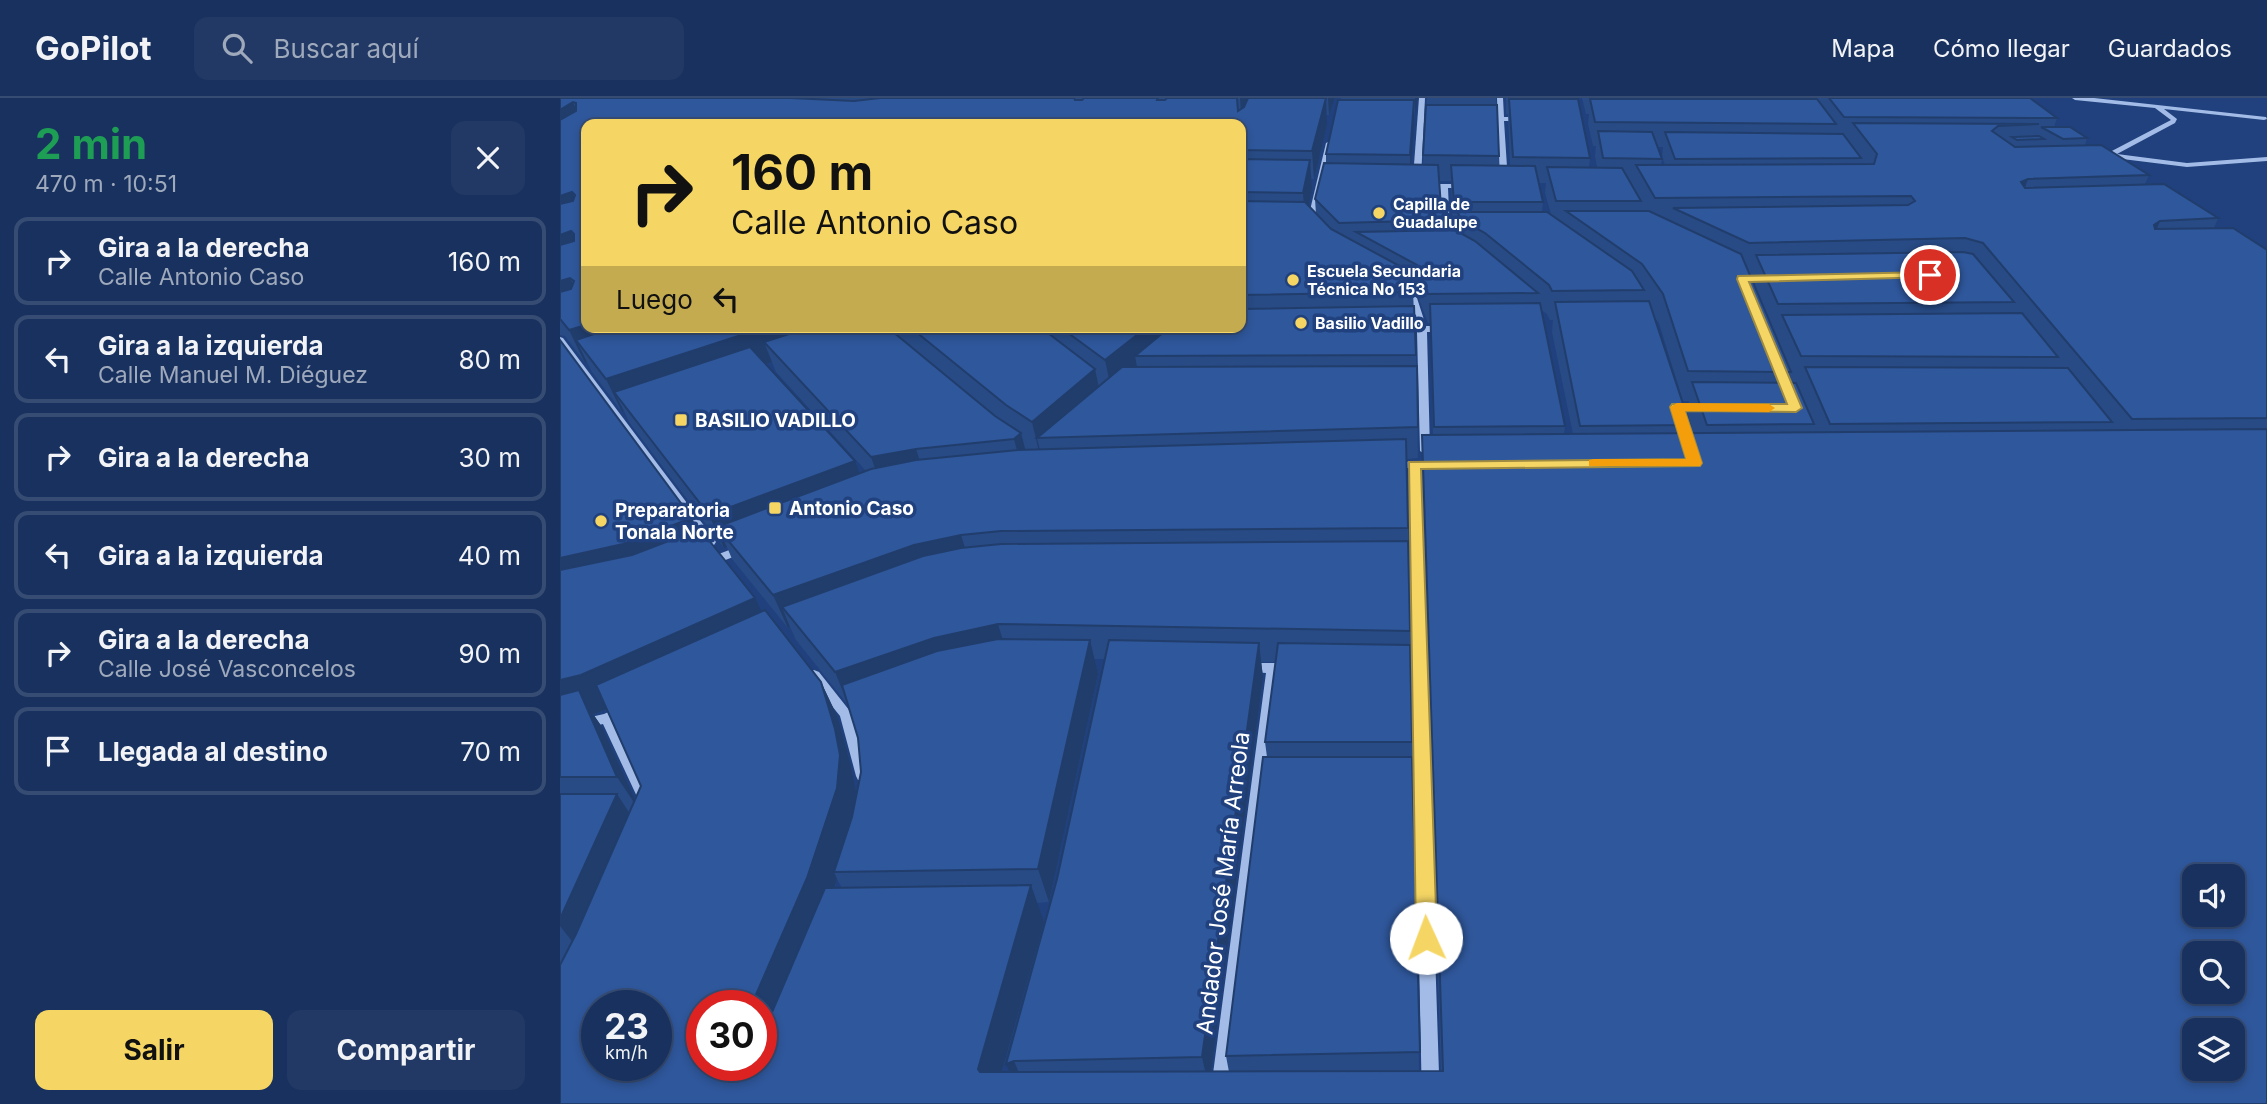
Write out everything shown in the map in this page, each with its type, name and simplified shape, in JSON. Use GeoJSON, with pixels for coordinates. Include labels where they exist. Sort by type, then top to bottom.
{"type":"FeatureCollection","features":[{"type":"Feature","properties":{"kind":"street"},"geometry":{"type":"LineString","coordinates":[[1422,98],[1416,186],[1481,186]]}},
{"type":"Feature","properties":{"kind":"street"},"geometry":{"type":"LineString","coordinates":[[1500,98],[1505,187]]}},
{"type":"Feature","properties":{"kind":"street"},"geometry":{"type":"LineString","coordinates":[[2075,98],[2264,118]]}},
{"type":"Feature","properties":{"kind":"street"},"geometry":{"type":"LineString","coordinates":[[2111,154],[2175,120],[2155,106]]}},
{"type":"Feature","properties":{"kind":"street"},"geometry":{"type":"LineString","coordinates":[[1408,120],[1420,119],[1434,112]]}},
{"type":"Feature","properties":{"kind":"street"},"geometry":{"type":"LineString","coordinates":[[1487,113],[1501,119],[1528,119]]}},
{"type":"Feature","properties":{"kind":"street"},"geometry":{"type":"LineString","coordinates":[[1420,119],[1433,125]]}},
{"type":"Feature","properties":{"kind":"street"},"geometry":{"type":"LineString","coordinates":[[1488,125],[1501,119]]}},
{"type":"Feature","properties":{"kind":"street"},"geometry":{"type":"LineString","coordinates":[[1310,227],[1332,133]]}},
{"type":"Feature","properties":{"kind":"street"},"geometry":{"type":"LineString","coordinates":[[2087,154],[2111,154],[2187,165],[2267,159]]}},
{"type":"Feature","properties":{"kind":"street"},"geometry":{"type":"LineString","coordinates":[[1307,184],[1334,185]]}},
{"type":"Feature","properties":{"kind":"street"},"geometry":{"type":"LineString","coordinates":[[1444,186],[1449,238],[1460,234]]}},
{"type":"Feature","properties":{"kind":"street"},"geometry":{"type":"LineString","coordinates":[[1493,187],[1516,187]]}},
{"type":"Feature","properties":{"kind":"street"},"geometry":{"type":"LineString","coordinates":[[1296,227],[1310,227],[1319,236]]}},
{"type":"Feature","properties":{"kind":"street"},"geometry":{"type":"LineString","coordinates":[[1391,284],[1413,298],[1422,329],[1424,391],[1420,464],[1408,568],[1426,1097]]}},
{"type":"Feature","properties":{"kind":"street"},"geometry":{"type":"LineString","coordinates":[[1395,330],[1463,328]]}},
{"type":"Feature","properties":{"kind":"street"},"geometry":{"type":"LineString","coordinates":[[560,340],[588,368],[626,417],[725,562]]}},
{"type":"Feature","properties":{"kind":"street"},"geometry":{"type":"LineString","coordinates":[[1410,391],[1424,391]]}},
{"type":"Feature","properties":{"kind":"street"},"geometry":{"type":"LineString","coordinates":[[1386,465],[1452,464]]}},
{"type":"Feature","properties":{"kind":"street"},"geometry":{"type":"LineString","coordinates":[[696,566],[725,562],[757,543]]}},
{"type":"Feature","properties":{"kind":"street"},"geometry":{"type":"LineString","coordinates":[[807,666],[852,712],[866,792]]}},
{"type":"Feature","properties":{"kind":"street"},"geometry":{"type":"LineString","coordinates":[[1232,668],[1300,669]]}},
{"type":"Feature","properties":{"kind":"street","name":"Andador José María Arreola"},"geometry":{"type":"LineString","coordinates":[[1218,1100],[1267,783],[1273,668]]}},
{"type":"Feature","properties":{"kind":"street"},"geometry":{"type":"LineString","coordinates":[[560,729],[607,718],[632,706]]}},
{"type":"Feature","properties":{"kind":"street"},"geometry":{"type":"LineString","coordinates":[[607,718],[655,822]]}},
{"type":"Feature","properties":{"kind":"building"},"geometry":{"type":"Polygon","coordinates":[[[560,98],[791,98],[854,101],[880,98],[1237,98],[1238,111],[1244,107],[1248,98],[1326,98],[1312,151],[1246,150],[1246,119],[581,119],[581,326],[569,330],[560,319],[560,292],[571,289],[574,281],[570,278],[560,281],[560,245],[574,241],[574,234],[571,231],[560,235],[560,204],[573,201],[575,195],[572,192],[560,196],[560,120],[576,111],[576,103],[573,102],[560,110],[560,98]]]}},
{"type":"Feature","properties":{"kind":"building"},"geometry":{"type":"Polygon","coordinates":[[[1829,98],[2030,98],[2057,118],[1844,117],[1829,98]]]}},
{"type":"Feature","properties":{"kind":"building"},"geometry":{"type":"Polygon","coordinates":[[[1509,99],[1578,99],[1590,158],[1513,157],[1509,99]]]}},
{"type":"Feature","properties":{"kind":"building"},"geometry":{"type":"Polygon","coordinates":[[[1590,99],[1817,99],[1836,124],[1595,122],[1590,99]]]}},
{"type":"Feature","properties":{"kind":"building"},"geometry":{"type":"Polygon","coordinates":[[[1338,100],[1414,100],[1410,155],[1326,154],[1338,100]]]}},
{"type":"Feature","properties":{"kind":"building"},"geometry":{"type":"Polygon","coordinates":[[[1426,105],[1497,105],[1499,156],[1423,155],[1426,105]]]}},
{"type":"Feature","properties":{"kind":"building"},"geometry":{"type":"Polygon","coordinates":[[[1853,123],[2039,124],[1998,126],[1992,131],[2015,147],[2101,145],[2149,175],[2028,179],[2021,182],[2025,188],[2164,184],[2218,218],[2160,221],[2154,225],[2155,229],[2233,228],[2267,250],[2267,418],[2132,419],[1983,243],[1965,238],[1749,243],[1673,208],[1908,205],[1915,201],[1911,196],[1655,198],[1636,165],[1874,164],[1877,154],[1853,123]]]}},
{"type":"Feature","properties":{"kind":"building"},"geometry":{"type":"Polygon","coordinates":[[[2041,127],[2070,127],[2087,138],[2063,139],[2041,127]]]}},
{"type":"Feature","properties":{"kind":"building"},"geometry":{"type":"Polygon","coordinates":[[[1598,131],[1652,132],[1662,159],[1603,158],[1598,131]]]}},
{"type":"Feature","properties":{"kind":"building"},"geometry":{"type":"Polygon","coordinates":[[[1665,132],[1843,134],[1861,158],[1675,159],[1665,132]]]}},
{"type":"Feature","properties":{"kind":"building"},"geometry":{"type":"Polygon","coordinates":[[[2039,136],[2044,139],[2017,140],[2012,137],[2039,136]]]}},
{"type":"Feature","properties":{"kind":"building"},"geometry":{"type":"Polygon","coordinates":[[[1246,159],[1310,160],[1303,193],[1246,192],[1246,159]]]}},
{"type":"Feature","properties":{"kind":"building"},"geometry":{"type":"Polygon","coordinates":[[[1324,163],[1438,165],[1441,207],[1448,220],[1339,223],[1315,199],[1324,163]]]}},
{"type":"Feature","properties":{"kind":"building"},"geometry":{"type":"Polygon","coordinates":[[[1451,165],[1535,166],[1543,202],[1454,202],[1451,165]]]}},
{"type":"Feature","properties":{"kind":"building"},"geometry":{"type":"Polygon","coordinates":[[[1547,167],[1622,168],[1641,201],[1556,201],[1547,167]]]}},
{"type":"Feature","properties":{"kind":"building"},"geometry":{"type":"Polygon","coordinates":[[[1246,201],[1305,202],[1331,229],[1407,270],[1414,292],[1246,295],[1246,201]]]}},
{"type":"Feature","properties":{"kind":"building"},"geometry":{"type":"Polygon","coordinates":[[[1566,211],[1649,211],[1741,254],[1791,372],[1688,371],[1663,294],[1642,264],[1566,211]]]}},
{"type":"Feature","properties":{"kind":"building"},"geometry":{"type":"Polygon","coordinates":[[[1457,212],[1547,212],[1632,271],[1644,290],[1552,291],[1549,285],[1485,233],[1463,221],[1457,212]]]}},
{"type":"Feature","properties":{"kind":"building"},"geometry":{"type":"Polygon","coordinates":[[[1455,230],[1475,241],[1538,293],[1428,294],[1417,265],[1356,232],[1455,230]]]}},
{"type":"Feature","properties":{"kind":"building"},"geometry":{"type":"Polygon","coordinates":[[[1973,254],[2014,302],[1778,304],[1756,255],[1973,254]]]}},
{"type":"Feature","properties":{"kind":"building"},"geometry":{"type":"Polygon","coordinates":[[[1649,301],[1690,425],[1580,426],[1555,302],[1649,301]]]}},
{"type":"Feature","properties":{"kind":"building"},"geometry":{"type":"Polygon","coordinates":[[[1540,303],[1565,426],[1434,427],[1430,304],[1540,303]]]}},
{"type":"Feature","properties":{"kind":"building"},"geometry":{"type":"Polygon","coordinates":[[[1414,306],[1416,355],[1135,356],[1163,333],[1246,333],[1246,309],[1414,306]]]}},
{"type":"Feature","properties":{"kind":"building"},"geometry":{"type":"Polygon","coordinates":[[[2022,313],[2058,357],[1801,356],[1782,315],[2022,313]]]}},
{"type":"Feature","properties":{"kind":"building"},"geometry":{"type":"Polygon","coordinates":[[[597,333],[748,333],[606,379],[576,340],[597,333]]]}},
{"type":"Feature","properties":{"kind":"building"},"geometry":{"type":"Polygon","coordinates":[[[792,333],[894,333],[995,416],[1021,433],[1014,439],[916,449],[871,457],[764,342],[792,333]]]}},
{"type":"Feature","properties":{"kind":"building"},"geometry":{"type":"Polygon","coordinates":[[[917,333],[1048,333],[1095,369],[1032,422],[1006,405],[917,333]]]}},
{"type":"Feature","properties":{"kind":"building"},"geometry":{"type":"Polygon","coordinates":[[[1068,333],[1139,333],[1105,360],[1068,333]]]}},
{"type":"Feature","properties":{"kind":"building"},"geometry":{"type":"Polygon","coordinates":[[[560,340],[692,518],[623,544],[560,558],[560,340]]]}},
{"type":"Feature","properties":{"kind":"building"},"geometry":{"type":"Polygon","coordinates":[[[750,347],[855,461],[709,515],[614,392],[750,347]]]}},
{"type":"Feature","properties":{"kind":"building"},"geometry":{"type":"Polygon","coordinates":[[[1417,366],[1418,427],[1037,438],[1122,367],[1417,366]]]}},
{"type":"Feature","properties":{"kind":"building"},"geometry":{"type":"Polygon","coordinates":[[[1805,367],[2068,368],[2112,422],[1830,424],[1805,367]]]}},
{"type":"Feature","properties":{"kind":"building"},"geometry":{"type":"Polygon","coordinates":[[[1692,382],[1796,383],[1814,424],[1707,425],[1692,382]]]}},
{"type":"Feature","properties":{"kind":"building"},"geometry":{"type":"Polygon","coordinates":[[[2267,429],[2267,1104],[560,1104],[560,965],[641,786],[596,685],[765,610],[821,682],[835,729],[840,755],[837,788],[807,878],[758,990],[686,990],[686,1081],[777,1081],[777,1000],[825,888],[1031,885],[978,1069],[980,1072],[1443,1071],[1422,435],[2267,429]]]}},
{"type":"Feature","properties":{"kind":"building"},"geometry":{"type":"Polygon","coordinates":[[[1406,439],[1408,528],[1001,531],[961,535],[914,545],[773,595],[717,527],[871,469],[916,460],[1018,450],[1406,439]]]}},
{"type":"Feature","properties":{"kind":"building"},"geometry":{"type":"Polygon","coordinates":[[[700,529],[755,598],[581,675],[560,680],[560,570],[632,555],[700,529]]]}},
{"type":"Feature","properties":{"kind":"building"},"geometry":{"type":"Polygon","coordinates":[[[1408,541],[1410,631],[998,624],[934,638],[835,672],[782,607],[923,556],[961,548],[1001,544],[1408,541]]]}},
{"type":"Feature","properties":{"kind":"building"},"geometry":{"type":"Polygon","coordinates":[[[998,639],[1090,640],[1038,869],[834,872],[852,817],[861,772],[858,738],[842,685],[937,651],[998,639]]]}},
{"type":"Feature","properties":{"kind":"building"},"geometry":{"type":"Polygon","coordinates":[[[1109,640],[1259,643],[1202,1057],[1014,1061],[1006,1064],[1057,879],[1109,640]]]}},
{"type":"Feature","properties":{"kind":"building"},"geometry":{"type":"Polygon","coordinates":[[[1278,643],[1410,645],[1412,742],[1265,742],[1278,643]]]}},
{"type":"Feature","properties":{"kind":"building"},"geometry":{"type":"Polygon","coordinates":[[[579,690],[617,777],[560,777],[560,695],[579,690]]]}},
{"type":"Feature","properties":{"kind":"building"},"geometry":{"type":"Polygon","coordinates":[[[1263,757],[1412,757],[1420,1052],[1226,1056],[1263,757]]]}},
{"type":"Feature","properties":{"kind":"building"},"geometry":{"type":"Polygon","coordinates":[[[560,794],[617,794],[560,919],[560,794]]]}},
{"type":"Feature","properties":{"kind":"slow traffic"},"geometry":{"type":"LineString","coordinates":[[1594,463],[1695,463],[1677,407],[1769,408]]}},
{"type":"Feature","properties":{"kind":"place","name":"Capilla de Guadalupe"},"geometry":{"type":"Point","coordinates":[1379,213]}},
{"type":"Feature","properties":{"kind":"place","name":"Escuela Secundaria Técnica No 153"},"geometry":{"type":"Point","coordinates":[1293,280]}},
{"type":"Feature","properties":{"kind":"place","name":"Basilio Vadillo"},"geometry":{"type":"Point","coordinates":[1301,323]}},
{"type":"Feature","properties":{"kind":"place","name":"BASILIO VADILLO"},"geometry":{"type":"Point","coordinates":[681,420]}},
{"type":"Feature","properties":{"kind":"place","name":"Antonio Caso"},"geometry":{"type":"Point","coordinates":[775,508]}},
{"type":"Feature","properties":{"kind":"place","name":"Preparatoria Tonala Norte"},"geometry":{"type":"Point","coordinates":[601,521]}},
{"type":"Feature","properties":{"kind":"route"},"geometry":{"type":"LineString","coordinates":[[1426,938],[1414,465],[1695,463],[1677,407],[1796,408],[1742,279],[1930,275]]}}]}
